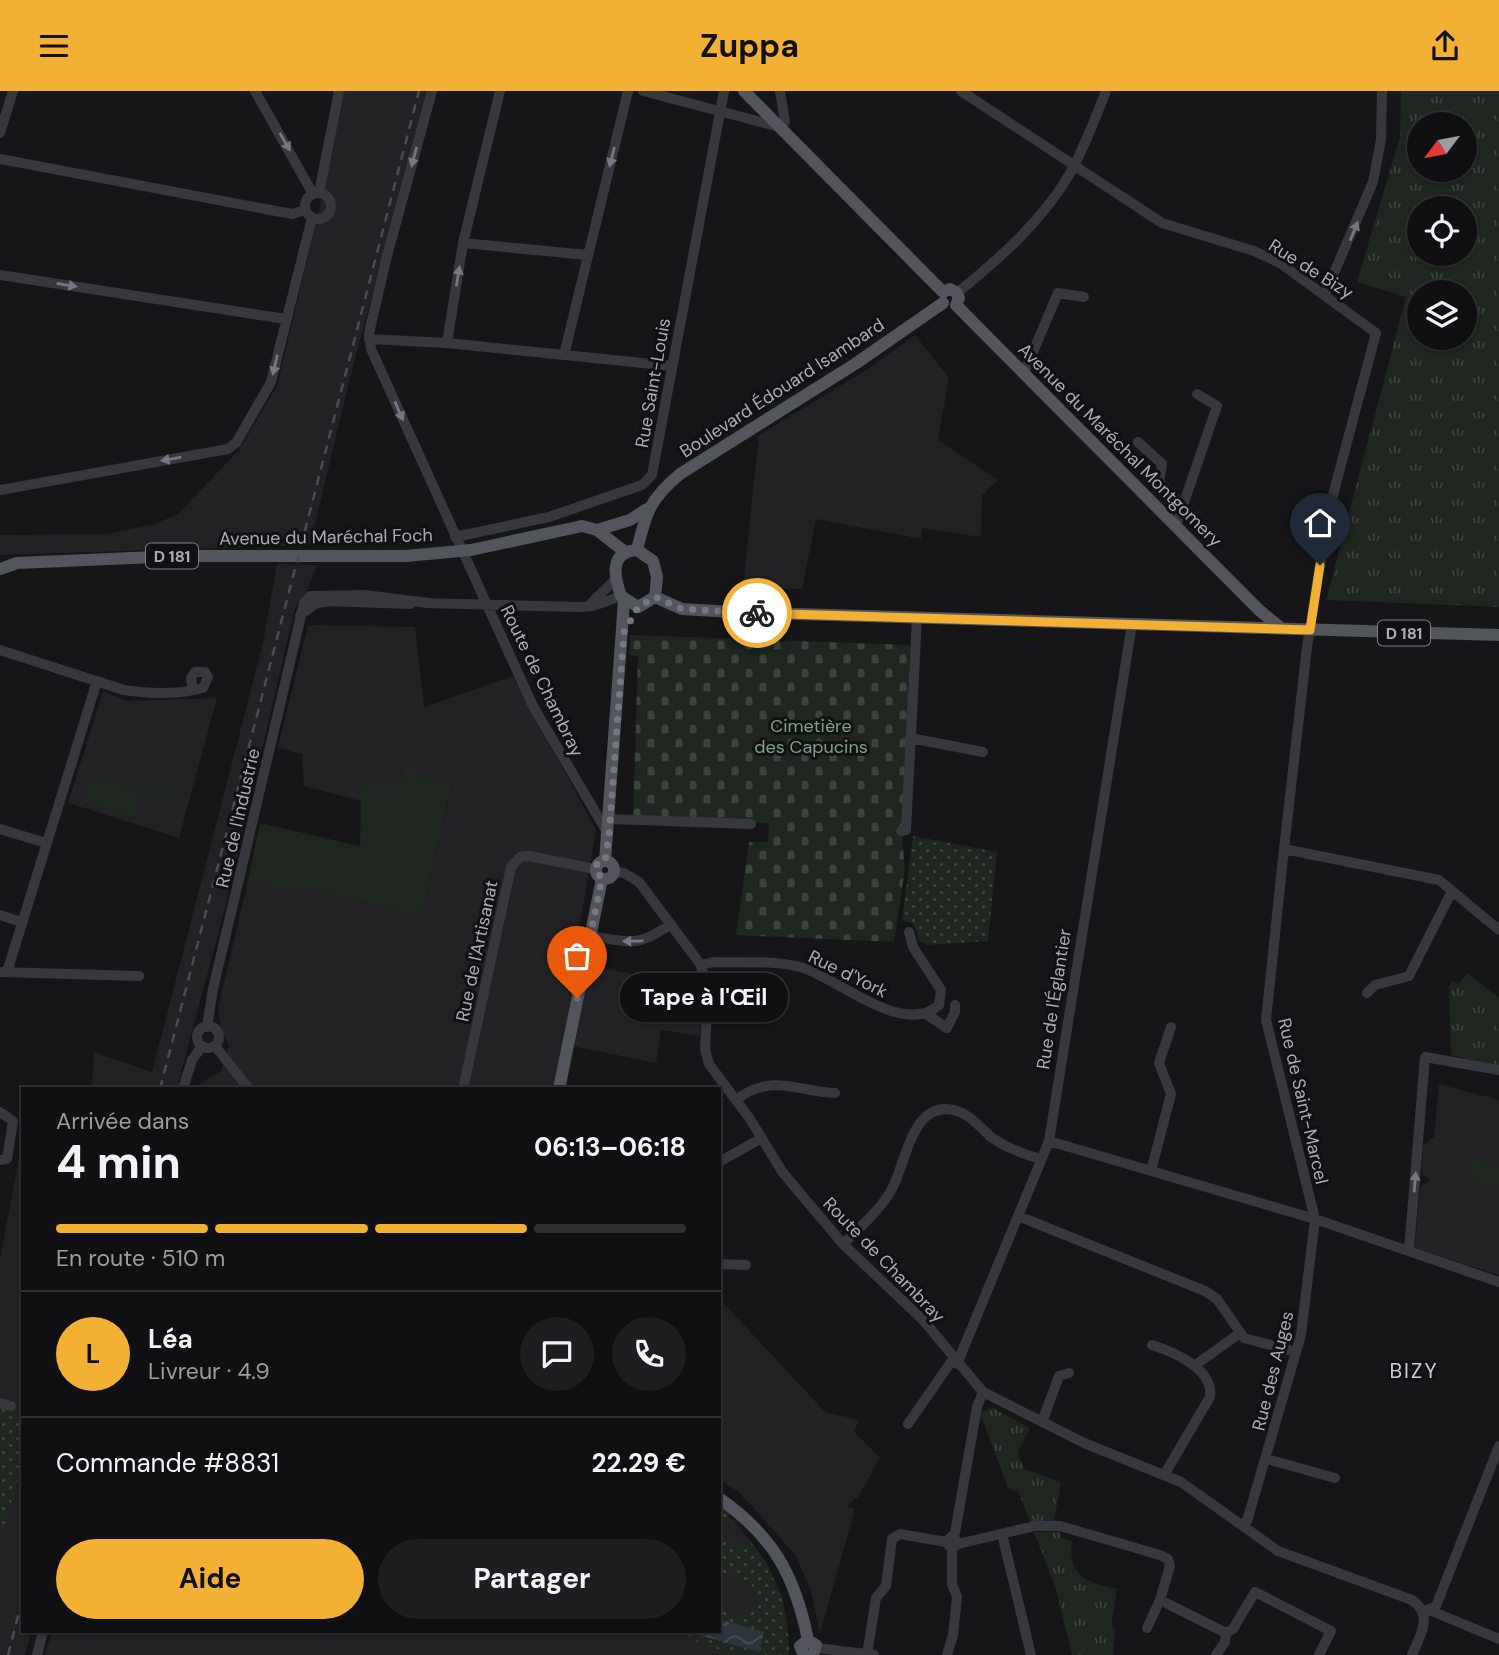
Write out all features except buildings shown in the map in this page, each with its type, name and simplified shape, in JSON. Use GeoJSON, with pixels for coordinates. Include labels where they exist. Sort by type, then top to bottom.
{"type":"FeatureCollection","features":[{"type":"Feature","properties":{"kind":"main road","name":"Avenue du Maréchal Montgomery"},"geometry":{"type":"LineString","coordinates":[[744,91],[1259,610],[1282,629]]}},
{"type":"Feature","properties":{"kind":"main road","name":"Boulevard Édouard Isambard"},"geometry":{"type":"LineString","coordinates":[[631,551],[647,509],[661,491],[681,474],[855,364],[950,298]]}},
{"type":"Feature","properties":{"kind":"main road","name":"Boulevard Édouard Isambard"},"geometry":{"type":"LineString","coordinates":[[597,530],[630,520],[647,509]]}},
{"type":"Feature","properties":{"kind":"main road","name":"Avenue du Maréchal Foch"},"geometry":{"type":"LineString","coordinates":[[0,569],[17,563],[179,556],[318,557],[450,553],[567,528],[582,526],[597,530]]}},
{"type":"Feature","properties":{"kind":"main road"},"geometry":{"type":"LineString","coordinates":[[559,1087],[609,835],[624,632],[623,599],[615,580],[615,566],[609,549],[600,541],[567,528]]}},
{"type":"Feature","properties":{"kind":"main road"},"geometry":{"type":"LineString","coordinates":[[597,530],[653,561],[657,577],[655,597],[638,607],[624,632]]}},
{"type":"Feature","properties":{"kind":"main road"},"geometry":{"type":"LineString","coordinates":[[615,566],[631,551]]}},
{"type":"Feature","properties":{"kind":"main road","name":"D 181"},"geometry":{"type":"LineString","coordinates":[[655,597],[682,609],[1499,635]]}},
{"type":"Feature","properties":{"kind":"main road"},"geometry":{"type":"LineString","coordinates":[[623,599],[638,607]]}},
{"type":"Feature","properties":{"kind":"main road"},"geometry":{"type":"LineString","coordinates":[[1258,629],[1259,610]]}},
{"type":"Feature","properties":{"kind":"main road"},"geometry":{"type":"LineString","coordinates":[[721,1499],[754,1524],[774,1547],[792,1582],[812,1648],[800,1647],[804,1655]]}},
{"type":"Feature","properties":{"kind":"street"},"geometry":{"type":"LineString","coordinates":[[0,134],[13,91]]}},
{"type":"Feature","properties":{"kind":"street"},"geometry":{"type":"LineString","coordinates":[[255,91],[316,193]]}},
{"type":"Feature","properties":{"kind":"street"},"geometry":{"type":"LineString","coordinates":[[316,193],[340,91]]}},
{"type":"Feature","properties":{"kind":"street"},"geometry":{"type":"LineString","coordinates":[[432,91],[387,256],[370,344],[447,343],[671,366]]}},
{"type":"Feature","properties":{"kind":"street"},"geometry":{"type":"LineString","coordinates":[[447,343],[463,243],[500,91]]}},
{"type":"Feature","properties":{"kind":"street"},"geometry":{"type":"LineString","coordinates":[[564,355],[628,91]]}},
{"type":"Feature","properties":{"kind":"street"},"geometry":{"type":"LineString","coordinates":[[643,91],[780,127],[785,122],[780,91]]}},
{"type":"Feature","properties":{"kind":"street","name":"Rue Saint-Louis"},"geometry":{"type":"LineString","coordinates":[[455,537],[549,517],[648,482],[652,475],[724,91]]}},
{"type":"Feature","properties":{"kind":"street","name":"Rue de Bizy"},"geometry":{"type":"LineString","coordinates":[[962,91],[1162,223],[1254,251],[1280,263],[1373,328],[1376,337],[1328,514],[1310,630]]}},
{"type":"Feature","properties":{"kind":"street"},"geometry":{"type":"LineString","coordinates":[[950,298],[1027,229],[1074,164],[1106,91]]}},
{"type":"Feature","properties":{"kind":"street"},"geometry":{"type":"LineString","coordinates":[[1325,293],[1373,182],[1381,140],[1382,91]]}},
{"type":"Feature","properties":{"kind":"street"},"geometry":{"type":"LineString","coordinates":[[0,159],[292,214],[305,209]]}},
{"type":"Feature","properties":{"kind":"street"},"geometry":{"type":"LineString","coordinates":[[305,209],[308,198],[316,193],[326,195],[332,207],[325,218],[312,218]]}},
{"type":"Feature","properties":{"kind":"street"},"geometry":{"type":"LineString","coordinates":[[305,209],[312,218]]}},
{"type":"Feature","properties":{"kind":"street"},"geometry":{"type":"LineString","coordinates":[[0,491],[228,449],[236,443],[271,382],[312,218]]}},
{"type":"Feature","properties":{"kind":"street"},"geometry":{"type":"LineString","coordinates":[[463,243],[587,255]]}},
{"type":"Feature","properties":{"kind":"street"},"geometry":{"type":"LineString","coordinates":[[0,275],[286,319]]}},
{"type":"Feature","properties":{"kind":"street"},"geometry":{"type":"LineString","coordinates":[[1024,373],[1058,293],[1084,297]]}},
{"type":"Feature","properties":{"kind":"street","name":"Route de Chambray"},"geometry":{"type":"LineString","coordinates":[[370,344],[533,706],[609,835]]}},
{"type":"Feature","properties":{"kind":"street"},"geometry":{"type":"LineString","coordinates":[[1176,526],[1217,406],[1196,394]]}},
{"type":"Feature","properties":{"kind":"street"},"geometry":{"type":"LineString","coordinates":[[1138,442],[1162,464],[1159,482],[1182,505]]}},
{"type":"Feature","properties":{"kind":"street"},"geometry":{"type":"LineString","coordinates":[[579,607],[601,596],[615,580]]}},
{"type":"Feature","properties":{"kind":"street","name":"Rue de l'Industrie"},"geometry":{"type":"LineString","coordinates":[[207,1027],[213,989],[300,615],[308,603],[365,595],[429,603],[487,605]]}},
{"type":"Feature","properties":{"kind":"street"},"geometry":{"type":"LineString","coordinates":[[487,605],[579,607],[623,599]]}},
{"type":"Feature","properties":{"kind":"street"},"geometry":{"type":"LineString","coordinates":[[901,831],[906,831],[917,618]]}},
{"type":"Feature","properties":{"kind":"street","name":"Rue de l'Églantier"},"geometry":{"type":"LineString","coordinates":[[908,1424],[955,1361],[1049,1142],[1132,624]]}},
{"type":"Feature","properties":{"kind":"street","name":"Rue de Saint-Marcel"},"geometry":{"type":"LineString","coordinates":[[1310,630],[1266,1020],[1315,1219]]}},
{"type":"Feature","properties":{"kind":"street"},"geometry":{"type":"LineString","coordinates":[[0,650],[144,693],[193,690]]}},
{"type":"Feature","properties":{"kind":"street"},"geometry":{"type":"LineString","coordinates":[[97,681],[3,972],[139,976]]}},
{"type":"Feature","properties":{"kind":"street"},"geometry":{"type":"LineString","coordinates":[[910,738],[983,752]]}},
{"type":"Feature","properties":{"kind":"street"},"geometry":{"type":"LineString","coordinates":[[610,819],[751,824]]}},
{"type":"Feature","properties":{"kind":"street"},"geometry":{"type":"LineString","coordinates":[[0,829],[46,843]]}},
{"type":"Feature","properties":{"kind":"street"},"geometry":{"type":"LineString","coordinates":[[1284,849],[1439,880],[1499,930]]}},
{"type":"Feature","properties":{"kind":"street","name":"Rue de l'Artisanat"},"geometry":{"type":"LineString","coordinates":[[463,1087],[511,867],[520,857],[529,856],[604,870]]}},
{"type":"Feature","properties":{"kind":"street","name":"Route de Chambray"},"geometry":{"type":"LineString","coordinates":[[604,870],[624,873],[639,882],[699,961],[708,993],[705,1049],[709,1064],[762,1138],[783,1173],[843,1244],[923,1319],[983,1392],[1098,1448],[1181,1482],[1278,1551],[1412,1600],[1426,1611],[1499,1639]]}},
{"type":"Feature","properties":{"kind":"street"},"geometry":{"type":"LineString","coordinates":[[1367,993],[1376,985],[1409,976],[1452,891]]}},
{"type":"Feature","properties":{"kind":"street"},"geometry":{"type":"LineString","coordinates":[[0,915],[21,922]]}},
{"type":"Feature","properties":{"kind":"street"},"geometry":{"type":"LineString","coordinates":[[590,936],[634,943],[649,940],[671,924]]}},
{"type":"Feature","properties":{"kind":"street"},"geometry":{"type":"LineString","coordinates":[[909,932],[913,947],[941,990],[939,1005],[926,1014]]}},
{"type":"Feature","properties":{"kind":"street","name":"Rue d'York"},"geometry":{"type":"LineString","coordinates":[[699,961],[799,966],[888,1011],[926,1014],[947,1028],[955,1012],[955,1005]]}},
{"type":"Feature","properties":{"kind":"street"},"geometry":{"type":"LineString","coordinates":[[202,1046],[198,1036],[207,1027],[218,1034],[215,1046]]}},
{"type":"Feature","properties":{"kind":"street"},"geometry":{"type":"LineString","coordinates":[[1151,1171],[1171,1094],[1159,1063],[1171,1027]]}},
{"type":"Feature","properties":{"kind":"street"},"geometry":{"type":"LineString","coordinates":[[202,1046],[215,1046]]}},
{"type":"Feature","properties":{"kind":"street"},"geometry":{"type":"LineString","coordinates":[[184,1087],[192,1060],[202,1046]]}},
{"type":"Feature","properties":{"kind":"street"},"geometry":{"type":"LineString","coordinates":[[215,1046],[247,1087]]}},
{"type":"Feature","properties":{"kind":"street"},"geometry":{"type":"LineString","coordinates":[[1409,1250],[1425,1057],[1450,1059],[1499,1070]]}},
{"type":"Feature","properties":{"kind":"street"},"geometry":{"type":"LineString","coordinates":[[736,1100],[750,1089],[776,1083],[835,1093]]}},
{"type":"Feature","properties":{"kind":"street"},"geometry":{"type":"LineString","coordinates":[[843,1244],[879,1208],[892,1187],[913,1131],[923,1119],[936,1110],[951,1109],[965,1114],[1007,1148],[1040,1159]]}},
{"type":"Feature","properties":{"kind":"street"},"geometry":{"type":"LineString","coordinates":[[0,1112],[13,1121],[7,1159],[0,1160]]}},
{"type":"Feature","properties":{"kind":"street"},"geometry":{"type":"LineString","coordinates":[[721,1161],[762,1138]]}},
{"type":"Feature","properties":{"kind":"street"},"geometry":{"type":"LineString","coordinates":[[1049,1142],[1315,1219],[1499,1282]]}},
{"type":"Feature","properties":{"kind":"street"},"geometry":{"type":"LineString","coordinates":[[1018,1216],[1205,1291],[1217,1299],[1244,1338],[1296,1352]]}},
{"type":"Feature","properties":{"kind":"street","name":"Rue des Auges"},"geometry":{"type":"LineString","coordinates":[[1242,1524],[1247,1521],[1267,1459],[1296,1352],[1315,1219]]}},
{"type":"Feature","properties":{"kind":"street"},"geometry":{"type":"LineString","coordinates":[[721,1264],[746,1265]]}},
{"type":"Feature","properties":{"kind":"street"},"geometry":{"type":"LineString","coordinates":[[1194,1366],[1240,1333]]}},
{"type":"Feature","properties":{"kind":"street"},"geometry":{"type":"LineString","coordinates":[[1152,1345],[1194,1366],[1208,1379],[1210,1397],[1164,1475]]}},
{"type":"Feature","properties":{"kind":"street"},"geometry":{"type":"LineString","coordinates":[[1042,1422],[1059,1376],[1069,1373]]}},
{"type":"Feature","properties":{"kind":"street"},"geometry":{"type":"LineString","coordinates":[[947,1655],[957,1597],[952,1584],[952,1543],[983,1392]]}},
{"type":"Feature","properties":{"kind":"street"},"geometry":{"type":"LineString","coordinates":[[1412,1655],[1423,1628],[1426,1611],[1436,1605],[1499,1446]]}},
{"type":"Feature","properties":{"kind":"street"},"geometry":{"type":"LineString","coordinates":[[1267,1459],[1335,1478]]}},
{"type":"Feature","properties":{"kind":"street"},"geometry":{"type":"LineString","coordinates":[[867,1655],[876,1598],[886,1586],[892,1539],[900,1534],[952,1543],[1035,1526],[1060,1527],[1160,1555],[1168,1559],[1170,1566],[1160,1600],[1147,1628]]}},
{"type":"Feature","properties":{"kind":"street"},"geometry":{"type":"LineString","coordinates":[[1002,1534],[1031,1655]]}},
{"type":"Feature","properties":{"kind":"street"},"geometry":{"type":"LineString","coordinates":[[1226,1633],[1233,1629],[1255,1592],[1331,1631],[1319,1655]]}},
{"type":"Feature","properties":{"kind":"street"},"geometry":{"type":"LineString","coordinates":[[1160,1600],[1226,1633]]}},
{"type":"Feature","properties":{"kind":"street"},"geometry":{"type":"LineString","coordinates":[[37,1655],[42,1633]]}},
{"type":"Feature","properties":{"kind":"street"},"geometry":{"type":"LineString","coordinates":[[1216,1655],[1225,1642],[1226,1633]]}},
{"type":"Feature","properties":{"kind":"street"},"geometry":{"type":"LineString","coordinates":[[812,1648],[874,1655]]}},
{"type":"Feature","properties":{"kind":"shaded area"},"geometry":{"type":"Polygon","coordinates":[[[343,91],[428,91],[353,366],[310,545],[0,555],[0,535],[107,534],[155,524],[178,514],[239,450],[277,386],[324,190],[343,91]]]}},
{"type":"Feature","properties":{"kind":"shaded area"},"geometry":{"type":"Polygon","coordinates":[[[915,335],[949,378],[938,440],[998,480],[982,495],[981,537],[922,528],[921,539],[816,519],[802,589],[743,587],[759,435],[868,369],[915,335]]]}},
{"type":"Feature","properties":{"kind":"shaded area"},"geometry":{"type":"Polygon","coordinates":[[[277,564],[317,565],[306,593],[295,608],[225,908],[177,1087],[92,1087],[94,1052],[152,1072],[263,643],[277,564]]]}},
{"type":"Feature","properties":{"kind":"shaded area"},"geometry":{"type":"Polygon","coordinates":[[[308,625],[415,627],[424,707],[513,676],[596,830],[574,958],[588,966],[699,985],[700,1036],[661,1030],[656,1063],[572,1046],[567,1083],[569,1087],[195,1087],[221,1071],[229,1046],[221,1028],[218,1008],[248,881],[305,894],[306,887],[421,918],[452,784],[415,776],[403,767],[402,785],[361,785],[361,801],[304,786],[302,754],[278,748],[308,625]]]}},
{"type":"Feature","properties":{"kind":"shaded area"},"geometry":{"type":"Polygon","coordinates":[[[103,692],[128,701],[217,698],[179,838],[68,803],[103,692]]]}},
{"type":"Feature","properties":{"kind":"shaded area"},"geometry":{"type":"Polygon","coordinates":[[[1439,1084],[1499,1100],[1499,1275],[1415,1248],[1420,1187],[1430,1180],[1422,1174],[1423,1145],[1434,1137],[1439,1084]]]}},
{"type":"Feature","properties":{"kind":"shaded area"},"geometry":{"type":"Polygon","coordinates":[[[21,1147],[21,1633],[31,1633],[25,1655],[0,1655],[0,1259],[21,1147]]]}},
{"type":"Feature","properties":{"kind":"shaded area"},"geometry":{"type":"Polygon","coordinates":[[[721,1300],[825,1412],[859,1420],[854,1432],[880,1458],[858,1497],[846,1506],[854,1509],[853,1516],[820,1634],[811,1592],[796,1556],[740,1493],[721,1481],[721,1300]]]}},
{"type":"Feature","properties":{"kind":"shaded area"},"geometry":{"type":"Polygon","coordinates":[[[721,1513],[734,1520],[767,1563],[783,1599],[789,1655],[45,1655],[51,1633],[721,1633],[721,1513]]]}},
{"type":"Feature","properties":{"kind":"green space"},"geometry":{"type":"Polygon","coordinates":[[[1401,91],[1499,91],[1499,607],[1326,600],[1406,297],[1357,282],[1400,137],[1401,91]]]}},
{"type":"Feature","properties":{"kind":"green space","name":"Cimetière des Capucins"},"geometry":{"type":"Polygon","coordinates":[[[630,635],[910,645],[904,820],[901,827],[905,869],[894,942],[736,935],[749,842],[768,842],[769,823],[633,818],[638,656],[629,655],[630,635]]]}},
{"type":"Feature","properties":{"kind":"green space"},"geometry":{"type":"Polygon","coordinates":[[[93,767],[190,797],[188,803],[92,772],[93,767]]]}},
{"type":"Feature","properties":{"kind":"green space"},"geometry":{"type":"Polygon","coordinates":[[[403,767],[413,767],[415,776],[452,783],[421,918],[306,887],[305,894],[248,881],[260,823],[360,846],[361,785],[402,785],[403,767]]]}},
{"type":"Feature","properties":{"kind":"green space"},"geometry":{"type":"Polygon","coordinates":[[[91,777],[141,792],[133,817],[83,801],[91,777]]]}},
{"type":"Feature","properties":{"kind":"green space"},"geometry":{"type":"Polygon","coordinates":[[[913,836],[997,852],[988,941],[927,945],[918,939],[918,932],[912,923],[902,920],[913,836]]]}},
{"type":"Feature","properties":{"kind":"green space"},"geometry":{"type":"Polygon","coordinates":[[[1467,973],[1499,998],[1499,1067],[1451,1055],[1449,987],[1452,981],[1458,984],[1467,973]]]}},
{"type":"Feature","properties":{"kind":"green space"},"geometry":{"type":"Polygon","coordinates":[[[1472,1159],[1499,1166],[1499,1188],[1466,1181],[1472,1159]]]}},
{"type":"Feature","properties":{"kind":"green space"},"geometry":{"type":"Polygon","coordinates":[[[0,1408],[10,1411],[21,1422],[21,1464],[0,1542],[0,1408]]]}},
{"type":"Feature","properties":{"kind":"green space"},"geometry":{"type":"Polygon","coordinates":[[[993,1408],[1030,1428],[1018,1452],[1024,1469],[1061,1482],[1054,1521],[1030,1522],[1019,1493],[1008,1488],[980,1413],[993,1408]]]}},
{"type":"Feature","properties":{"kind":"green space"},"geometry":{"type":"Polygon","coordinates":[[[721,1506],[731,1512],[721,1529],[721,1506]]]}},
{"type":"Feature","properties":{"kind":"green space"},"geometry":{"type":"Polygon","coordinates":[[[721,1529],[741,1547],[749,1539],[767,1566],[784,1608],[789,1655],[722,1650],[686,1635],[721,1633],[721,1609],[739,1615],[749,1613],[758,1598],[751,1583],[721,1572],[721,1529]]]}},
{"type":"Feature","properties":{"kind":"green space"},"geometry":{"type":"Polygon","coordinates":[[[1034,1532],[1060,1532],[1061,1538],[1072,1541],[1073,1562],[1081,1575],[1088,1580],[1117,1589],[1111,1626],[1115,1628],[1113,1655],[1072,1655],[1055,1586],[1034,1532]]]}},
{"type":"Feature","properties":{"kind":"water"},"geometry":{"type":"Polygon","coordinates":[[[721,1620],[764,1632],[759,1652],[696,1634],[721,1633],[721,1620]]]}},
{"type":"Feature","properties":{"kind":"railway"},"geometry":{"type":"LineString","coordinates":[[161,1087],[419,91]]}},
{"type":"Feature","properties":{"kind":"railway"},"geometry":{"type":"LineString","coordinates":[[8,1655],[21,1605]]}},
{"type":"Feature","properties":{"kind":"way so far"},"geometry":{"type":"LineString","coordinates":[[577,998],[602,879],[597,876],[595,869],[597,864],[605,861],[609,835],[624,632],[628,623],[638,607],[655,597],[665,604],[682,609],[757,613]]}},
{"type":"Feature","properties":{"kind":"place","name":"Tape à l'Œil"},"geometry":{"type":"Point","coordinates":[577,998]}},
{"type":"Feature","properties":{"kind":"district","name":"BIZY"},"geometry":{"type":"Point","coordinates":[1414,1371]}},
{"type":"Feature","properties":{"kind":"route"},"geometry":{"type":"LineString","coordinates":[[757,613],[1310,630],[1320,565]]}}]}
